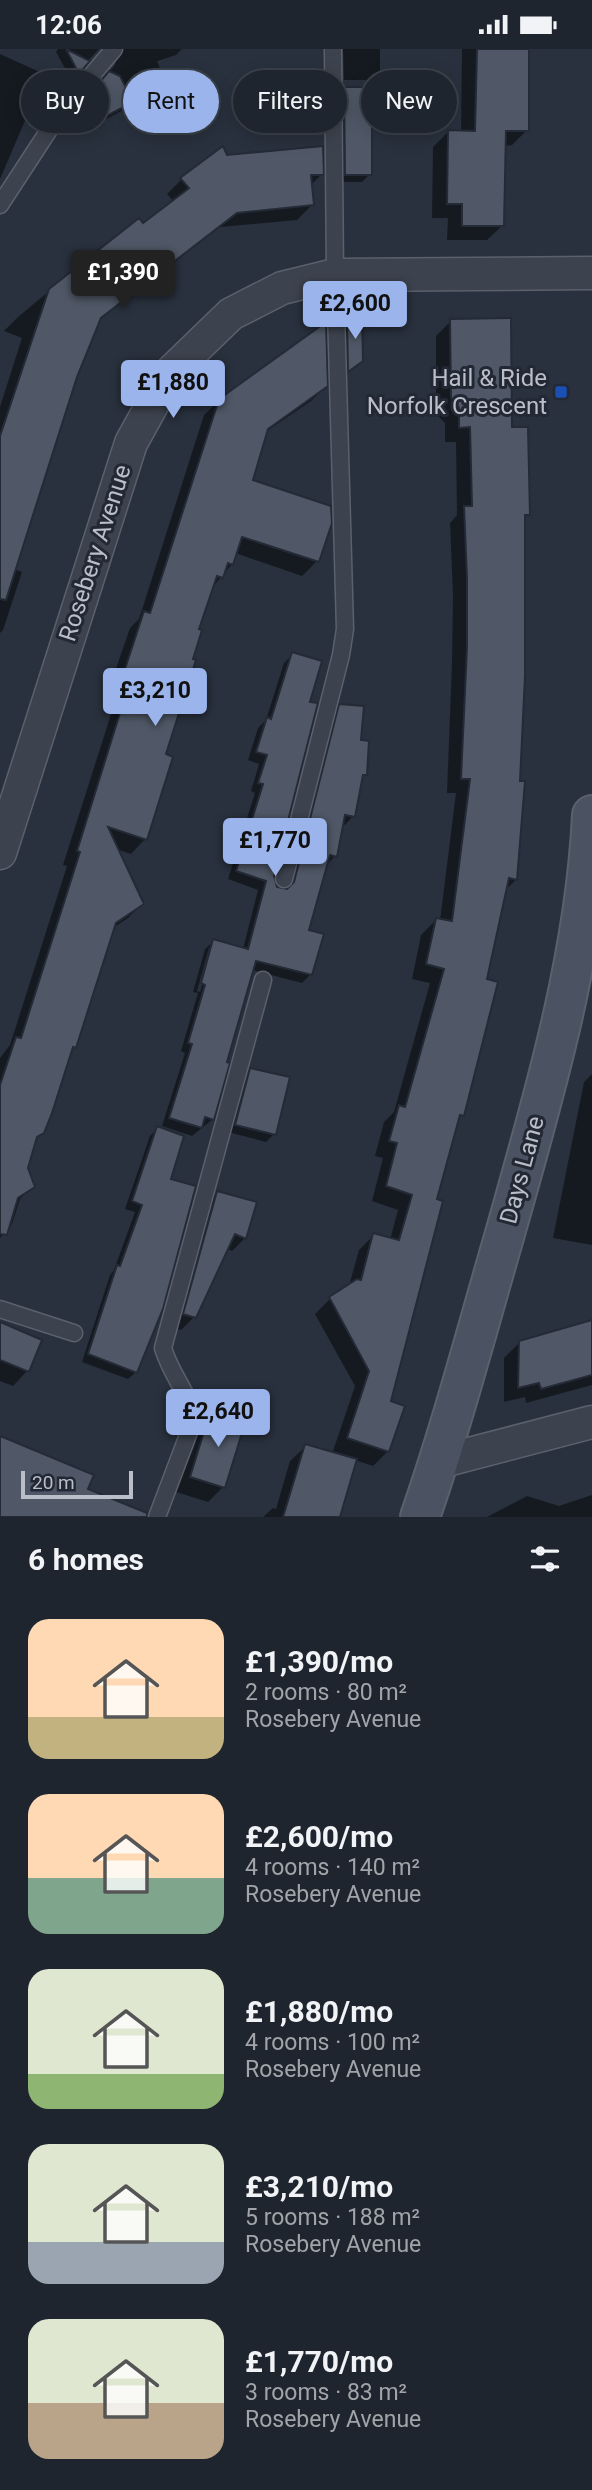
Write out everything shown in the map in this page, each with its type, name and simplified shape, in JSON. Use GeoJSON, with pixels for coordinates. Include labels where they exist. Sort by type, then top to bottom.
{"type":"FeatureCollection","features":[{"type":"Feature","properties":{"kind":"street","name":"Rosebery Avenue"},"geometry":{"type":"LineString","coordinates":[[0,853],[131,443],[169,374],[231,314],[282,288],[335,275],[592,273]]}},
{"type":"Feature","properties":{"kind":"street","name":"Days Lane"},"geometry":{"type":"LineString","coordinates":[[419,1517],[439,1462],[566,1007],[590,854],[592,815]]}},
{"type":"Feature","properties":{"kind":"street"},"geometry":{"type":"LineString","coordinates":[[439,1462],[592,1422]]}},
{"type":"Feature","properties":{"kind":"lane"},"geometry":{"type":"LineString","coordinates":[[0,205],[62,110],[114,49]]}},
{"type":"Feature","properties":{"kind":"lane"},"geometry":{"type":"LineString","coordinates":[[284,879],[341,655],[345,629],[332,49]]}},
{"type":"Feature","properties":{"kind":"lane"},"geometry":{"type":"LineString","coordinates":[[157,1517],[194,1419],[191,1405],[169,1368],[163,1348],[263,981]]}},
{"type":"Feature","properties":{"kind":"lane"},"geometry":{"type":"LineString","coordinates":[[0,1309],[74,1332]]}},
{"type":"Feature","properties":{"kind":"building"},"geometry":{"type":"Polygon","coordinates":[[[66,49],[90,61],[82,70],[77,70],[66,49]]]}},
{"type":"Feature","properties":{"kind":"building"},"geometry":{"type":"Polygon","coordinates":[[[477,49],[529,49],[529,131],[506,131],[504,226],[462,226],[462,204],[447,204],[448,133],[475,131],[477,49]]]}},
{"type":"Feature","properties":{"kind":"building"},"geometry":{"type":"Polygon","coordinates":[[[109,71],[120,76],[123,82],[123,107],[109,115],[109,71]]]}},
{"type":"Feature","properties":{"kind":"building"},"geometry":{"type":"Polygon","coordinates":[[[347,87],[361,87],[361,133],[372,133],[372,175],[345,175],[347,87]]]}},
{"type":"Feature","properties":{"kind":"building"},"geometry":{"type":"Polygon","coordinates":[[[223,146],[227,155],[323,146],[324,175],[311,175],[314,205],[237,213],[101,318],[77,377],[6,600],[0,599],[0,436],[49,289],[139,218],[143,223],[189,188],[180,178],[223,146]]]}},
{"type":"Feature","properties":{"kind":"building"},"geometry":{"type":"Polygon","coordinates":[[[362,315],[363,361],[348,372],[347,316],[362,315]]]}},
{"type":"Feature","properties":{"kind":"building"},"geometry":{"type":"Polygon","coordinates":[[[511,318],[512,427],[528,427],[530,515],[525,515],[525,676],[520,781],[525,781],[517,880],[509,878],[487,979],[498,982],[464,1116],[460,1115],[437,1199],[443,1201],[391,1401],[405,1406],[389,1452],[347,1438],[369,1371],[329,1297],[357,1279],[361,1280],[373,1233],[399,1240],[412,1195],[386,1186],[397,1143],[389,1141],[399,1105],[405,1107],[444,969],[426,964],[436,918],[452,921],[470,779],[461,779],[467,647],[464,506],[472,506],[470,427],[459,428],[459,408],[451,398],[450,319],[511,318]]]}},
{"type":"Feature","properties":{"kind":"building"},"geometry":{"type":"Polygon","coordinates":[[[326,322],[328,386],[268,429],[253,480],[331,506],[332,523],[319,562],[242,537],[233,565],[228,563],[223,578],[217,576],[199,629],[202,630],[193,659],[196,660],[166,754],[173,757],[147,840],[108,827],[144,904],[116,923],[76,1048],[73,1047],[44,1133],[37,1137],[28,1168],[35,1187],[18,1198],[7,1235],[0,1234],[0,1085],[16,1037],[21,1038],[80,852],[77,851],[133,671],[125,669],[144,611],[150,613],[219,399],[326,322]]]}},
{"type":"Feature","properties":{"kind":"building"},"geometry":{"type":"Polygon","coordinates":[[[292,652],[322,661],[310,702],[318,703],[274,876],[277,887],[287,889],[294,882],[339,704],[364,706],[361,740],[369,741],[367,775],[363,775],[355,817],[345,815],[337,857],[330,855],[309,930],[324,934],[312,975],[256,961],[227,1062],[230,1063],[214,1120],[205,1117],[202,1128],[169,1118],[192,1044],[188,1043],[205,985],[201,983],[213,939],[248,949],[266,881],[236,871],[263,784],[258,783],[267,755],[256,752],[267,717],[271,719],[292,652]]]}},
{"type":"Feature","properties":{"kind":"building"},"geometry":{"type":"Polygon","coordinates":[[[250,1068],[290,1077],[276,1135],[235,1125],[250,1068]]]}},
{"type":"Feature","properties":{"kind":"building"},"geometry":{"type":"Polygon","coordinates":[[[157,1126],[184,1136],[171,1179],[196,1186],[163,1309],[137,1373],[88,1354],[117,1265],[120,1266],[142,1205],[132,1201],[157,1126]]]}},
{"type":"Feature","properties":{"kind":"building"},"geometry":{"type":"Polygon","coordinates":[[[217,1191],[257,1202],[246,1239],[235,1234],[196,1318],[183,1314],[217,1191]]]}},
{"type":"Feature","properties":{"kind":"building"},"geometry":{"type":"Polygon","coordinates":[[[592,1320],[592,1375],[541,1389],[539,1383],[518,1388],[519,1341],[592,1320]]]}},
{"type":"Feature","properties":{"kind":"building"},"geometry":{"type":"Polygon","coordinates":[[[0,1322],[42,1340],[29,1372],[0,1360],[0,1322]]]}},
{"type":"Feature","properties":{"kind":"building"},"geometry":{"type":"Polygon","coordinates":[[[211,1409],[246,1420],[225,1488],[190,1477],[211,1409]]]}},
{"type":"Feature","properties":{"kind":"building"},"geometry":{"type":"Polygon","coordinates":[[[0,1436],[94,1475],[88,1489],[147,1513],[147,1517],[0,1517],[0,1436]]]}},
{"type":"Feature","properties":{"kind":"building"},"geometry":{"type":"Polygon","coordinates":[[[305,1444],[357,1459],[340,1517],[283,1517],[305,1444]]]}},
{"type":"Feature","properties":{"kind":"place","name":"Hail & Ride Norfolk Crescent"},"geometry":{"type":"Point","coordinates":[561,392]}}]}
